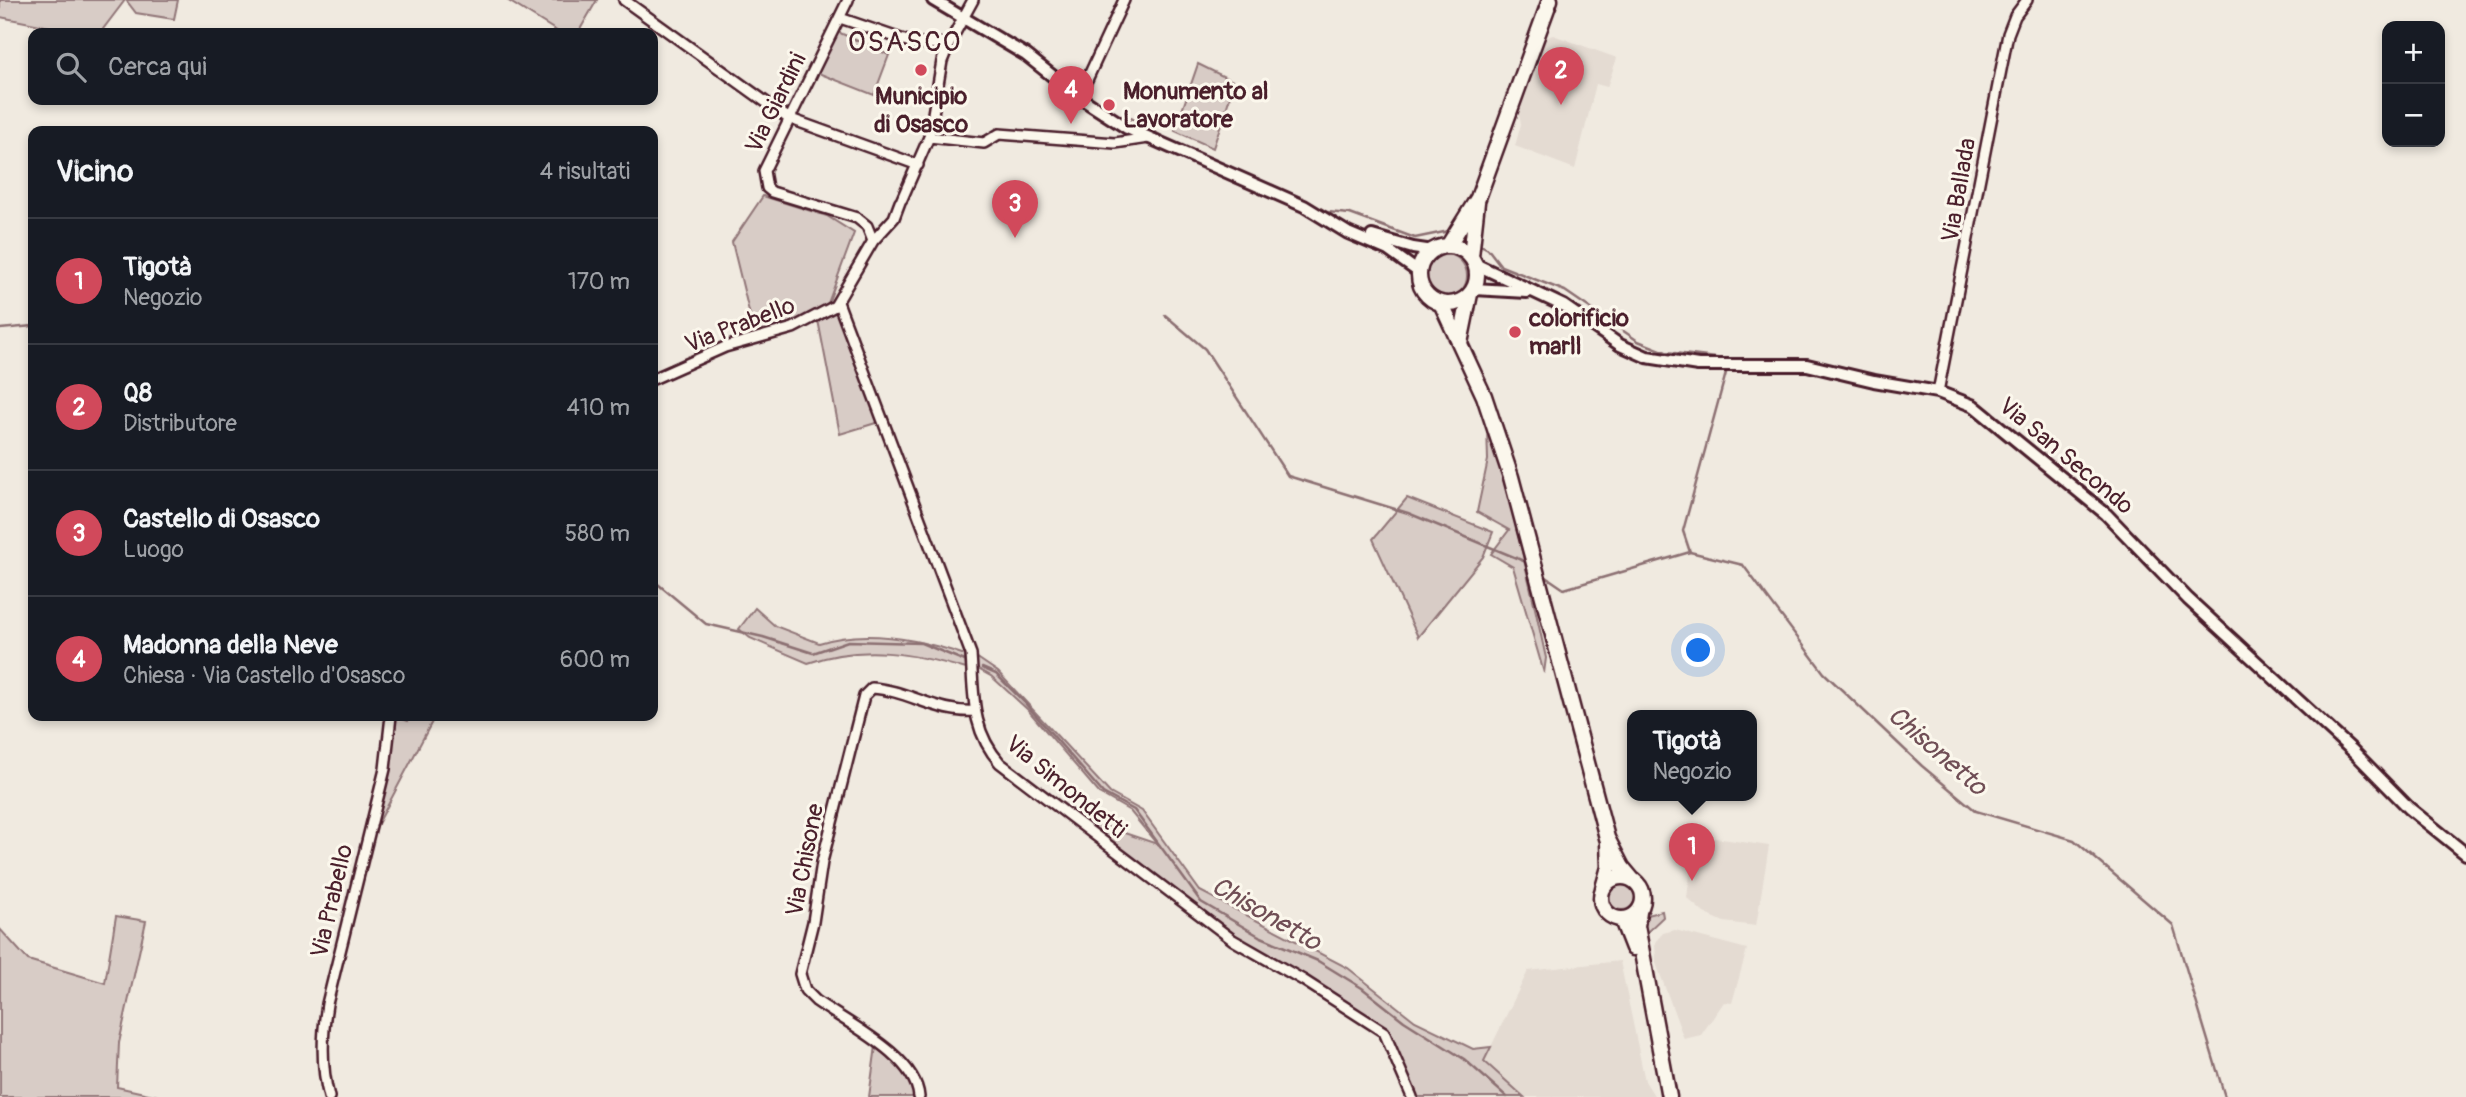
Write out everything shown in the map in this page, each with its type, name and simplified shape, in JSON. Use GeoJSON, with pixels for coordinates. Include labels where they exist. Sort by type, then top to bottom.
{"type":"FeatureCollection","features":[{"type":"Feature","properties":{"kind":"main road"},"geometry":{"type":"LineString","coordinates":[[1460,344],[1477,272],[1473,260],[1478,198],[1550,0]]}},
{"type":"Feature","properties":{"kind":"main road"},"geometry":{"type":"LineString","coordinates":[[1478,198],[1440,248],[1426,256],[1420,273],[1423,289],[1441,303],[1484,396],[1511,478],[1608,838],[1622,867],[1643,892],[1637,926],[1670,1097]]}},
{"type":"Feature","properties":{"kind":"main road"},"geometry":{"type":"LineString","coordinates":[[1440,248],[1456,247],[1473,260]]}},
{"type":"Feature","properties":{"kind":"main road"},"geometry":{"type":"LineString","coordinates":[[1441,303],[1457,303],[1472,292]]}},
{"type":"Feature","properties":{"kind":"main road"},"geometry":{"type":"LineString","coordinates":[[1608,838],[1609,867],[1602,890],[1604,910],[1622,920],[1634,951],[1662,1097]]}},
{"type":"Feature","properties":{"kind":"main road"},"geometry":{"type":"LineString","coordinates":[[1602,890],[1618,877],[1632,879]]}},
{"type":"Feature","properties":{"kind":"main road"},"geometry":{"type":"LineString","coordinates":[[1622,920],[1639,912]]}},
{"type":"Feature","properties":{"kind":"street"},"geometry":{"type":"LineString","coordinates":[[624,0],[788,118],[918,165]]}},
{"type":"Feature","properties":{"kind":"street","name":"Via Giardini"},"geometry":{"type":"LineString","coordinates":[[848,0],[764,171],[767,188],[857,218],[867,226],[873,241]]}},
{"type":"Feature","properties":{"kind":"street"},"geometry":{"type":"LineString","coordinates":[[933,0],[1054,74],[1079,97],[1148,138],[1258,184],[1388,250],[1420,273]]}},
{"type":"Feature","properties":{"kind":"street"},"geometry":{"type":"LineString","coordinates":[[838,302],[873,241],[894,218],[918,165],[929,136],[942,61],[973,0]]}},
{"type":"Feature","properties":{"kind":"street"},"geometry":{"type":"LineString","coordinates":[[1079,97],[1124,0]]}},
{"type":"Feature","properties":{"kind":"street","name":"Via Ballada"},"geometry":{"type":"LineString","coordinates":[[1938,392],[2008,34],[2015,16],[2027,0]]}},
{"type":"Feature","properties":{"kind":"street"},"geometry":{"type":"LineString","coordinates":[[840,18],[913,43],[949,44]]}},
{"type":"Feature","properties":{"kind":"street"},"geometry":{"type":"LineString","coordinates":[[929,136],[984,143],[999,134],[1115,142],[1148,138]]}},
{"type":"Feature","properties":{"kind":"street"},"geometry":{"type":"LineString","coordinates":[[1331,221],[1394,244],[1440,248]]}},
{"type":"Feature","properties":{"kind":"street","name":"Via San Secondo"},"geometry":{"type":"LineString","coordinates":[[1473,260],[1500,278],[1564,306],[1620,345],[1647,357],[1698,365],[1807,365],[1874,381],[1938,392],[1974,406],[2106,514],[2188,600],[2353,751],[2409,808],[2466,855]]}},
{"type":"Feature","properties":{"kind":"street"},"geometry":{"type":"LineString","coordinates":[[1472,292],[1537,293]]}},
{"type":"Feature","properties":{"kind":"street","name":"Via Prabello"},"geometry":{"type":"LineString","coordinates":[[658,377],[725,347],[793,328],[838,302]]}},
{"type":"Feature","properties":{"kind":"street","name":"Via Simondetti"},"geometry":{"type":"LineString","coordinates":[[838,302],[971,654],[975,711],[984,745],[1000,763],[1233,940],[1384,1032],[1412,1097]]}},
{"type":"Feature","properties":{"kind":"street","name":"Via Chisone"},"geometry":{"type":"LineString","coordinates":[[919,1097],[918,1086],[899,1060],[816,1001],[805,990],[800,974],[813,922],[825,850],[864,696],[872,688],[886,689],[959,712],[975,711]]}},
{"type":"Feature","properties":{"kind":"street","name":"Via Prabello"},"geometry":{"type":"LineString","coordinates":[[328,1097],[324,1076],[323,1027],[384,769],[390,721]]}},
{"type":"Feature","properties":{"kind":"shaded area"},"geometry":{"type":"Polygon","coordinates":[[[0,0],[125,0],[104,28],[55,28],[0,17],[0,0]]]}},
{"type":"Feature","properties":{"kind":"shaded area"},"geometry":{"type":"Polygon","coordinates":[[[126,0],[178,0],[174,19],[136,13],[126,0]]]}},
{"type":"Feature","properties":{"kind":"shaded area"},"geometry":{"type":"Polygon","coordinates":[[[507,0],[597,0],[581,28],[552,28],[507,0]]]}},
{"type":"Feature","properties":{"kind":"shaded area"},"geometry":{"type":"Polygon","coordinates":[[[838,32],[889,55],[874,95],[818,73],[838,32]]]}},
{"type":"Feature","properties":{"kind":"shaded area"},"geometry":{"type":"Polygon","coordinates":[[[1553,35],[1617,58],[1607,87],[1596,84],[1575,169],[1515,146],[1521,124],[1517,107],[1542,39],[1553,35]]]}},
{"type":"Feature","properties":{"kind":"shaded area"},"geometry":{"type":"Polygon","coordinates":[[[1198,64],[1235,82],[1213,148],[1175,131],[1198,64]]]}},
{"type":"Feature","properties":{"kind":"shaded area"},"geometry":{"type":"Polygon","coordinates":[[[763,196],[827,216],[854,233],[827,306],[792,325],[755,336],[732,242],[763,196]]]}},
{"type":"Feature","properties":{"kind":"shaded area"},"geometry":{"type":"Polygon","coordinates":[[[1445,254],[1460,261],[1467,276],[1460,291],[1445,298],[1430,291],[1423,276],[1430,261],[1445,254]]]}},
{"type":"Feature","properties":{"kind":"shaded area"},"geometry":{"type":"Polygon","coordinates":[[[834,312],[839,317],[879,422],[840,434],[818,320],[834,312]]]}},
{"type":"Feature","properties":{"kind":"shaded area"},"geometry":{"type":"Polygon","coordinates":[[[1487,428],[1527,571],[1546,658],[1544,673],[1513,567],[1491,554],[1509,530],[1477,512],[1488,460],[1487,428]]]}},
{"type":"Feature","properties":{"kind":"shaded area"},"geometry":{"type":"Polygon","coordinates":[[[1407,498],[1493,532],[1483,557],[1418,637],[1373,539],[1407,498]]]}},
{"type":"Feature","properties":{"kind":"shaded area"},"geometry":{"type":"Polygon","coordinates":[[[755,608],[775,626],[819,643],[855,636],[911,640],[965,655],[966,669],[907,655],[868,652],[828,657],[808,663],[750,638],[739,629],[755,608]]]}},
{"type":"Feature","properties":{"kind":"shaded area"},"geometry":{"type":"Polygon","coordinates":[[[976,657],[998,672],[1110,793],[1142,811],[1200,891],[1348,968],[1415,1021],[1473,1049],[1491,1047],[1484,1061],[1524,1097],[1415,1097],[1392,1037],[1330,991],[1233,936],[1074,816],[1157,844],[1130,811],[1099,793],[1028,710],[991,676],[976,668],[976,657]]]}},
{"type":"Feature","properties":{"kind":"shaded area"},"geometry":{"type":"Polygon","coordinates":[[[393,721],[432,721],[371,837],[393,721]]]}},
{"type":"Feature","properties":{"kind":"shaded area"},"geometry":{"type":"Polygon","coordinates":[[[1695,835],[1769,846],[1756,926],[1724,922],[1704,913],[1687,898],[1695,835]]]}},
{"type":"Feature","properties":{"kind":"shaded area"},"geometry":{"type":"Polygon","coordinates":[[[1622,884],[1631,888],[1635,897],[1631,906],[1622,910],[1613,906],[1609,897],[1613,888],[1622,884]]]}},
{"type":"Feature","properties":{"kind":"shaded area"},"geometry":{"type":"Polygon","coordinates":[[[1662,911],[1663,917],[1644,935],[1643,916],[1662,911]]]}},
{"type":"Feature","properties":{"kind":"shaded area"},"geometry":{"type":"Polygon","coordinates":[[[116,916],[146,921],[119,1043],[117,1087],[162,1097],[0,1097],[0,929],[28,960],[105,983],[116,916]]]}},
{"type":"Feature","properties":{"kind":"shaded area"},"geometry":{"type":"Polygon","coordinates":[[[1675,930],[1747,949],[1732,1003],[1724,1002],[1701,1035],[1684,1039],[1656,963],[1655,942],[1663,933],[1675,930]]]}},
{"type":"Feature","properties":{"kind":"shaded area"},"geometry":{"type":"Polygon","coordinates":[[[1620,961],[1645,1081],[1655,1097],[1524,1097],[1484,1061],[1528,971],[1620,961]]]}},
{"type":"Feature","properties":{"kind":"shaded area"},"geometry":{"type":"Polygon","coordinates":[[[876,1046],[907,1072],[917,1097],[869,1097],[876,1046]]]}},
{"type":"Feature","properties":{"kind":"waterway"},"geometry":{"type":"LineString","coordinates":[[1131,118],[1172,142]]}},
{"type":"Feature","properties":{"kind":"waterway"},"geometry":{"type":"LineString","coordinates":[[1309,203],[1327,212],[1350,214],[1415,238],[1449,231]]}},
{"type":"Feature","properties":{"kind":"waterway"},"geometry":{"type":"LineString","coordinates":[[1477,243],[1488,249],[1501,266],[1565,291],[1638,341],[1666,352],[1724,359]]}},
{"type":"Feature","properties":{"kind":"waterway","name":"Chisonetto"},"geometry":{"type":"LineString","coordinates":[[1165,315],[1205,349],[1288,476],[1408,513],[1526,562]]}},
{"type":"Feature","properties":{"kind":"waterway","name":"Chisonetto"},"geometry":{"type":"LineString","coordinates":[[0,329],[28,326]]}},
{"type":"Feature","properties":{"kind":"waterway"},"geometry":{"type":"LineString","coordinates":[[1690,552],[1683,531],[1726,373]]}},
{"type":"Feature","properties":{"kind":"waterway","name":"Chisonetto"},"geometry":{"type":"LineString","coordinates":[[1545,576],[1564,589],[1690,552],[1743,565],[1824,673],[1922,766],[1976,811],[2074,840],[2173,925],[2225,1097]]}},
{"type":"Feature","properties":{"kind":"waterway","name":"Chisonetto"},"geometry":{"type":"LineString","coordinates":[[658,584],[706,624],[763,637],[813,653],[848,641],[921,643],[965,661]]}},
{"type":"Feature","properties":{"kind":"waterway","name":"Chisonetto"},"geometry":{"type":"LineString","coordinates":[[982,668],[996,674],[1024,702],[1103,793],[1134,810],[1201,902],[1259,936],[1318,961],[1362,988],[1404,1021],[1464,1059],[1507,1097]]}},
{"type":"Feature","properties":{"kind":"place","name":"Municipio di Osasco"},"geometry":{"type":"Point","coordinates":[921,70]}},
{"type":"Feature","properties":{"kind":"place","name":"Monumento al Lavoratore"},"geometry":{"type":"Point","coordinates":[1109,105]}},
{"type":"Feature","properties":{"kind":"place","name":"Q8"},"geometry":{"type":"Point","coordinates":[1561,105]}},
{"type":"Feature","properties":{"kind":"place","name":"Madonna della Neve"},"geometry":{"type":"Point","coordinates":[1071,124]}},
{"type":"Feature","properties":{"kind":"place","name":"Castello di Osasco"},"geometry":{"type":"Point","coordinates":[1015,238]}},
{"type":"Feature","properties":{"kind":"place","name":"colorificio marll"},"geometry":{"type":"Point","coordinates":[1515,332]}},
{"type":"Feature","properties":{"kind":"place","name":"Tigotà"},"geometry":{"type":"Point","coordinates":[1692,881]}},
{"type":"Feature","properties":{"kind":"district","name":"OSASCO"},"geometry":{"type":"Point","coordinates":[905,42]}}]}
